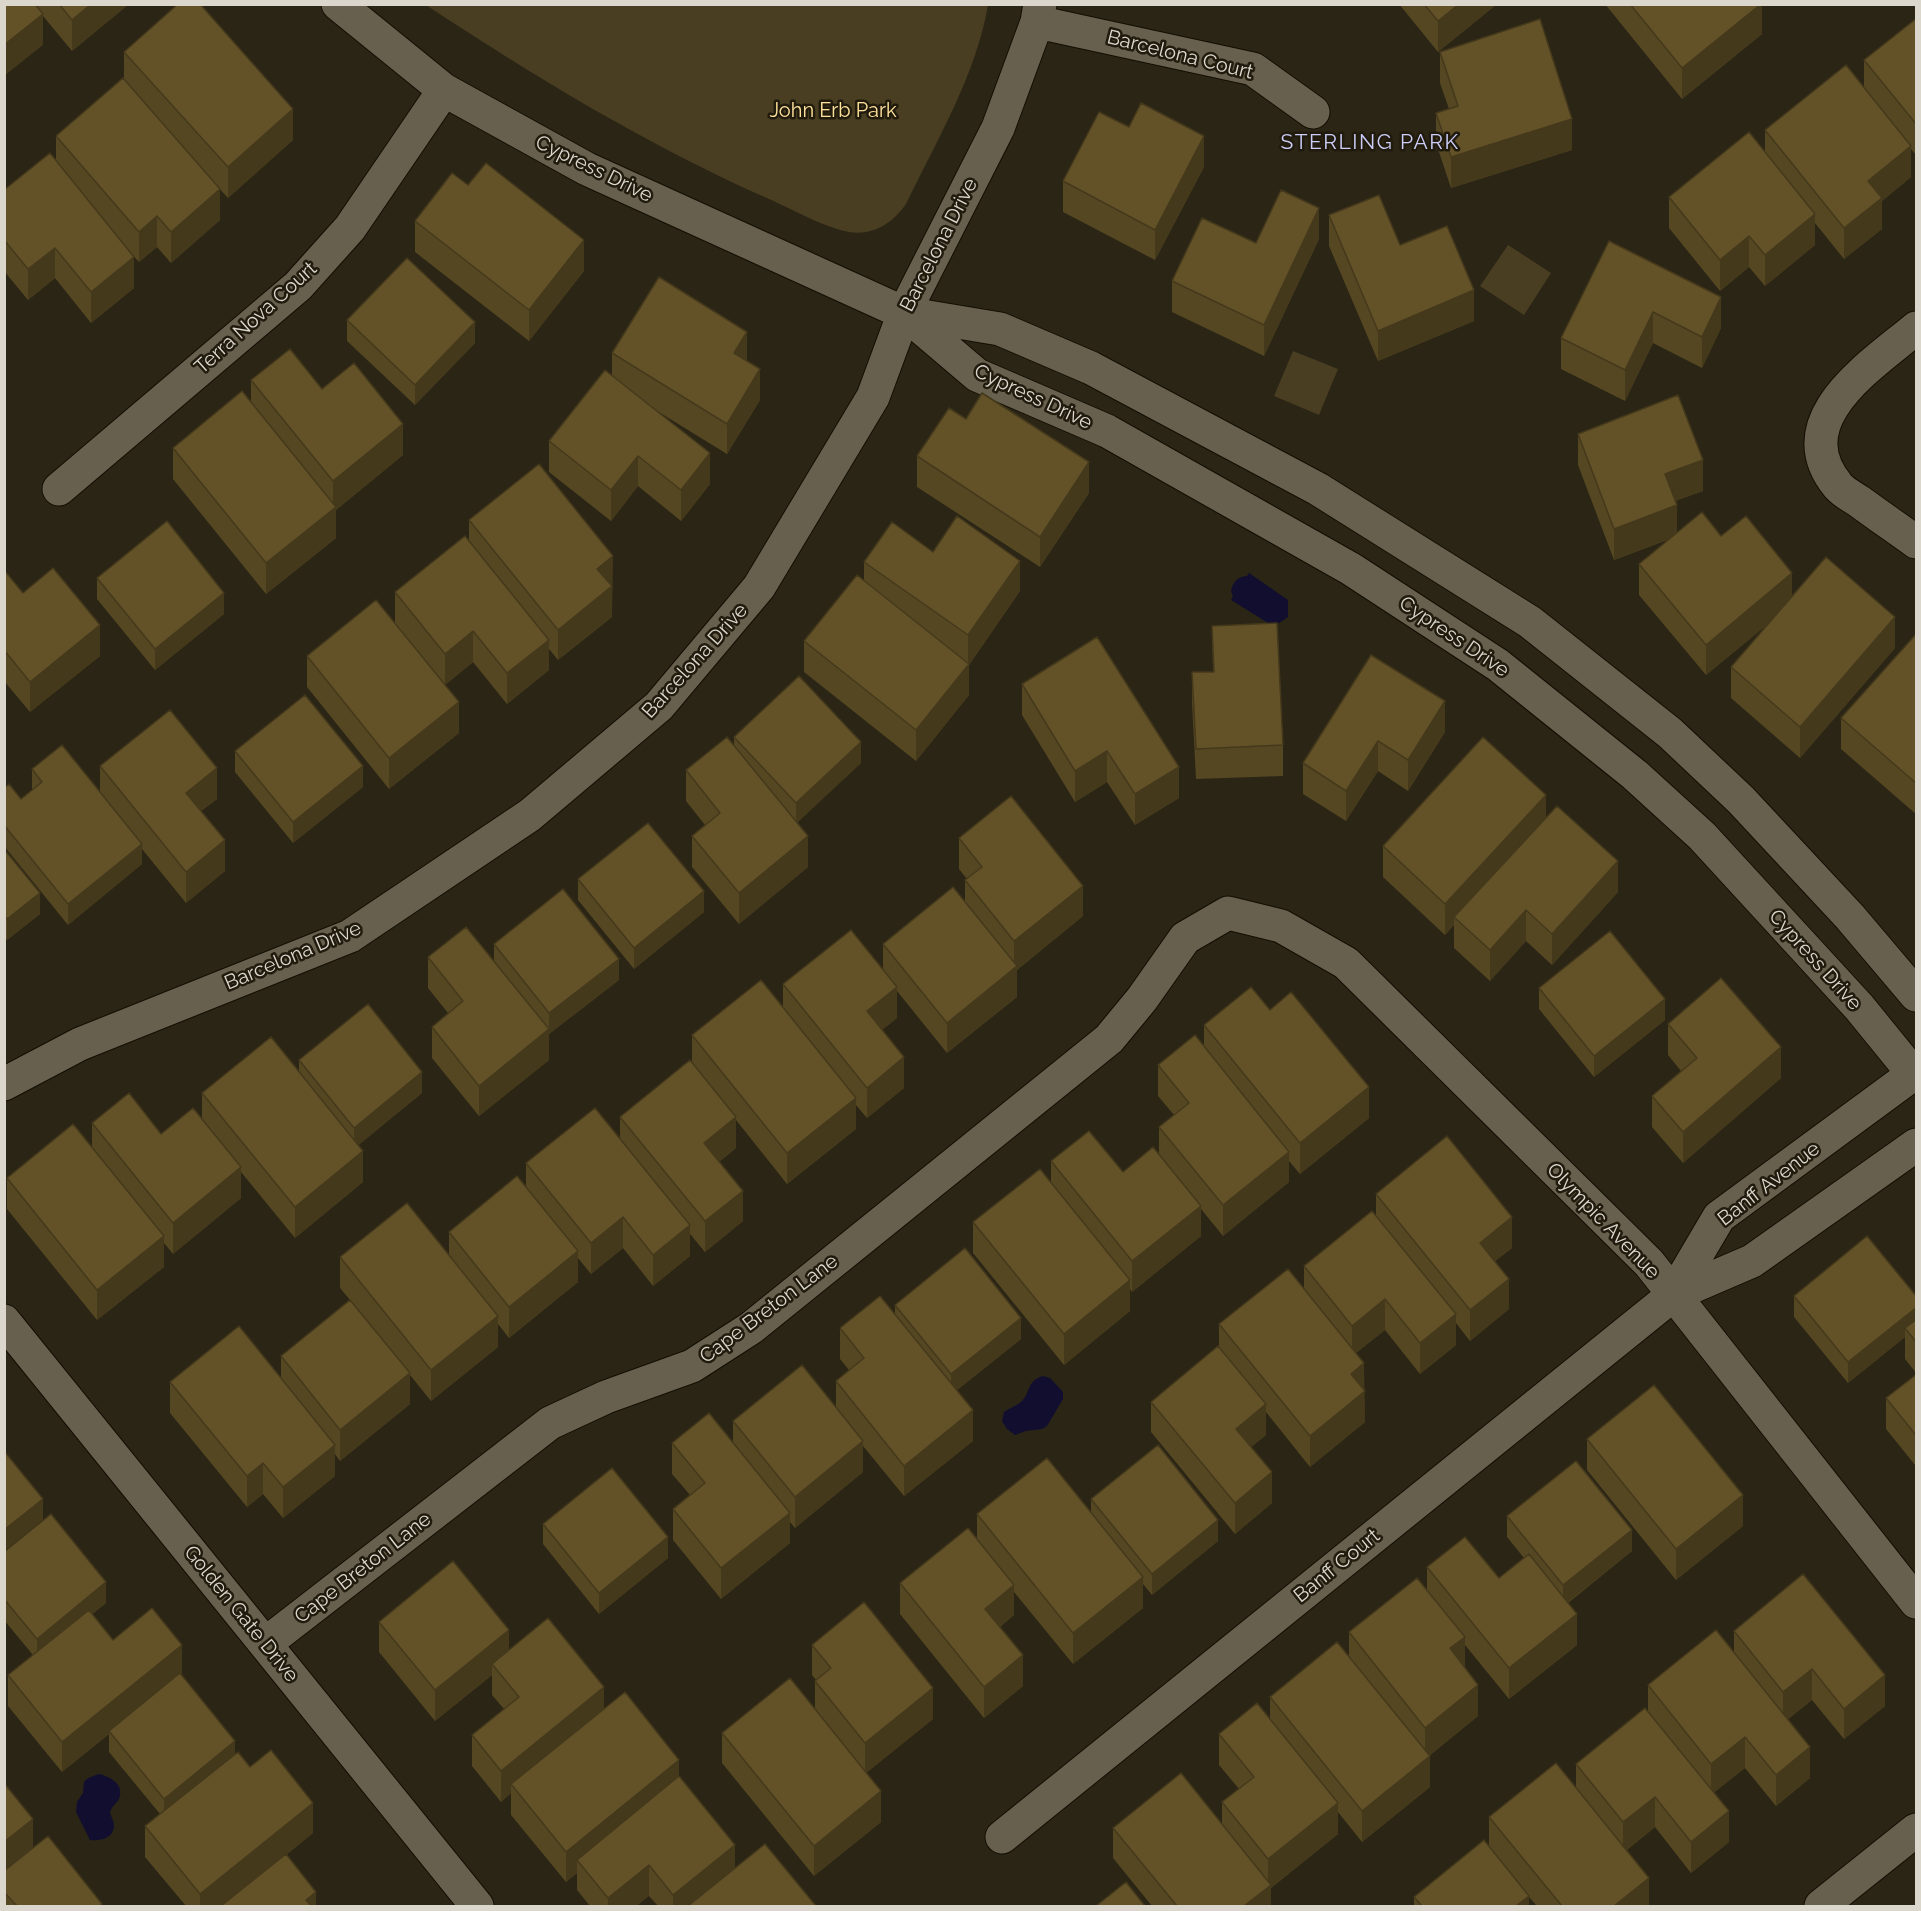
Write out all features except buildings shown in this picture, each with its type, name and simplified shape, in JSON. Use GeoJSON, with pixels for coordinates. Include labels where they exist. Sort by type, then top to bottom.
{"type":"FeatureCollection","features":[{"type":"Feature","properties":{"kind":"street","name":"Cypress Drive"},"geometry":{"type":"LineString","coordinates":[[338,4],[444,90],[587,169],[904,313],[1000,329],[1091,368],[1318,489],[1530,622],[1670,734],[1741,800],[1850,917],[1917,995]]}},
{"type":"Feature","properties":{"kind":"street","name":"Barcelona Court"},"geometry":{"type":"LineString","coordinates":[[1039,13],[1253,69],[1313,112]]}},
{"type":"Feature","properties":{"kind":"street","name":"Barcelona Drive"},"geometry":{"type":"LineString","coordinates":[[4,1084],[80,1044],[350,936],[530,815],[659,706],[759,587],[873,397],[904,313],[998,128],[1039,13]]}},
{"type":"Feature","properties":{"kind":"street","name":"Terra Nova Court"},"geometry":{"type":"LineString","coordinates":[[59,489],[298,286],[350,228],[444,90]]}},
{"type":"Feature","properties":{"kind":"street","name":"Cypress Drive"},"geometry":{"type":"LineString","coordinates":[[904,313],[977,375],[1107,431],[1351,569],[1498,665],[1635,775],[1702,836],[1859,1007],[1916,1074]]}},
{"type":"Feature","properties":{"kind":"street"},"geometry":{"type":"LineString","coordinates":[[1917,328],[1845,388],[1823,423],[1821,443],[1824,465],[1840,488],[1917,542]]}},
{"type":"Feature","properties":{"kind":"street","name":"Olympic Avenue"},"geometry":{"type":"LineString","coordinates":[[1228,913],[1281,926],[1346,963],[1649,1263],[1917,1602]]}},
{"type":"Feature","properties":{"kind":"street","name":"Cape Breton Lane"},"geometry":{"type":"LineString","coordinates":[[265,1644],[550,1423],[606,1397],[693,1366],[751,1328],[1109,1039],[1142,999],[1185,938],[1228,913]]}},
{"type":"Feature","properties":{"kind":"street","name":"Banff Avenue"},"geometry":{"type":"LineString","coordinates":[[1673,1295],[1719,1217],[1916,1074]]}},
{"type":"Feature","properties":{"kind":"street"},"geometry":{"type":"LineString","coordinates":[[1673,1295],[1752,1261],[1917,1145]]}},
{"type":"Feature","properties":{"kind":"street","name":"Banff Court"},"geometry":{"type":"LineString","coordinates":[[1002,1837],[1673,1295]]}},
{"type":"Feature","properties":{"kind":"street","name":"Golden Gate Drive"},"geometry":{"type":"LineString","coordinates":[[4,1321],[477,1906]]}},
{"type":"Feature","properties":{"kind":"street"},"geometry":{"type":"LineString","coordinates":[[1821,1906],[1917,1830]]}},
{"type":"Feature","properties":{"kind":"green space","name":"John Erb Park"},"geometry":{"type":"Polygon","coordinates":[[[426,5],[988,5],[965,82],[906,204],[882,227],[858,233],[840,230],[819,222],[724,178],[636,133],[551,84],[426,5]]]}},
{"type":"Feature","properties":{"kind":"green space"},"geometry":{"type":"Polygon","coordinates":[[[1508,245],[1551,273],[1524,315],[1480,286],[1508,245]]]}},
{"type":"Feature","properties":{"kind":"green space"},"geometry":{"type":"Polygon","coordinates":[[[1293,351],[1338,369],[1319,415],[1274,396],[1293,351]]]}},
{"type":"Feature","properties":{"kind":"shaded area"},"geometry":{"type":"Polygon","coordinates":[[[1249,573],[1288,600],[1288,617],[1273,626],[1231,600],[1234,583],[1249,573]]]}},
{"type":"Feature","properties":{"kind":"shaded area"},"geometry":{"type":"Polygon","coordinates":[[[1043,1376],[1050,1378],[1063,1392],[1063,1399],[1047,1426],[1015,1435],[1002,1421],[1004,1412],[1021,1402],[1031,1384],[1043,1376]]]}},
{"type":"Feature","properties":{"kind":"shaded area"},"geometry":{"type":"Polygon","coordinates":[[[99,1774],[115,1782],[120,1789],[120,1794],[110,1812],[114,1822],[111,1834],[102,1839],[90,1840],[76,1812],[77,1802],[83,1793],[84,1782],[99,1774]]]}},
{"type":"Feature","properties":{"kind":"district","name":"STERLING PARK"},"geometry":{"type":"Point","coordinates":[1370,143]}}]}
